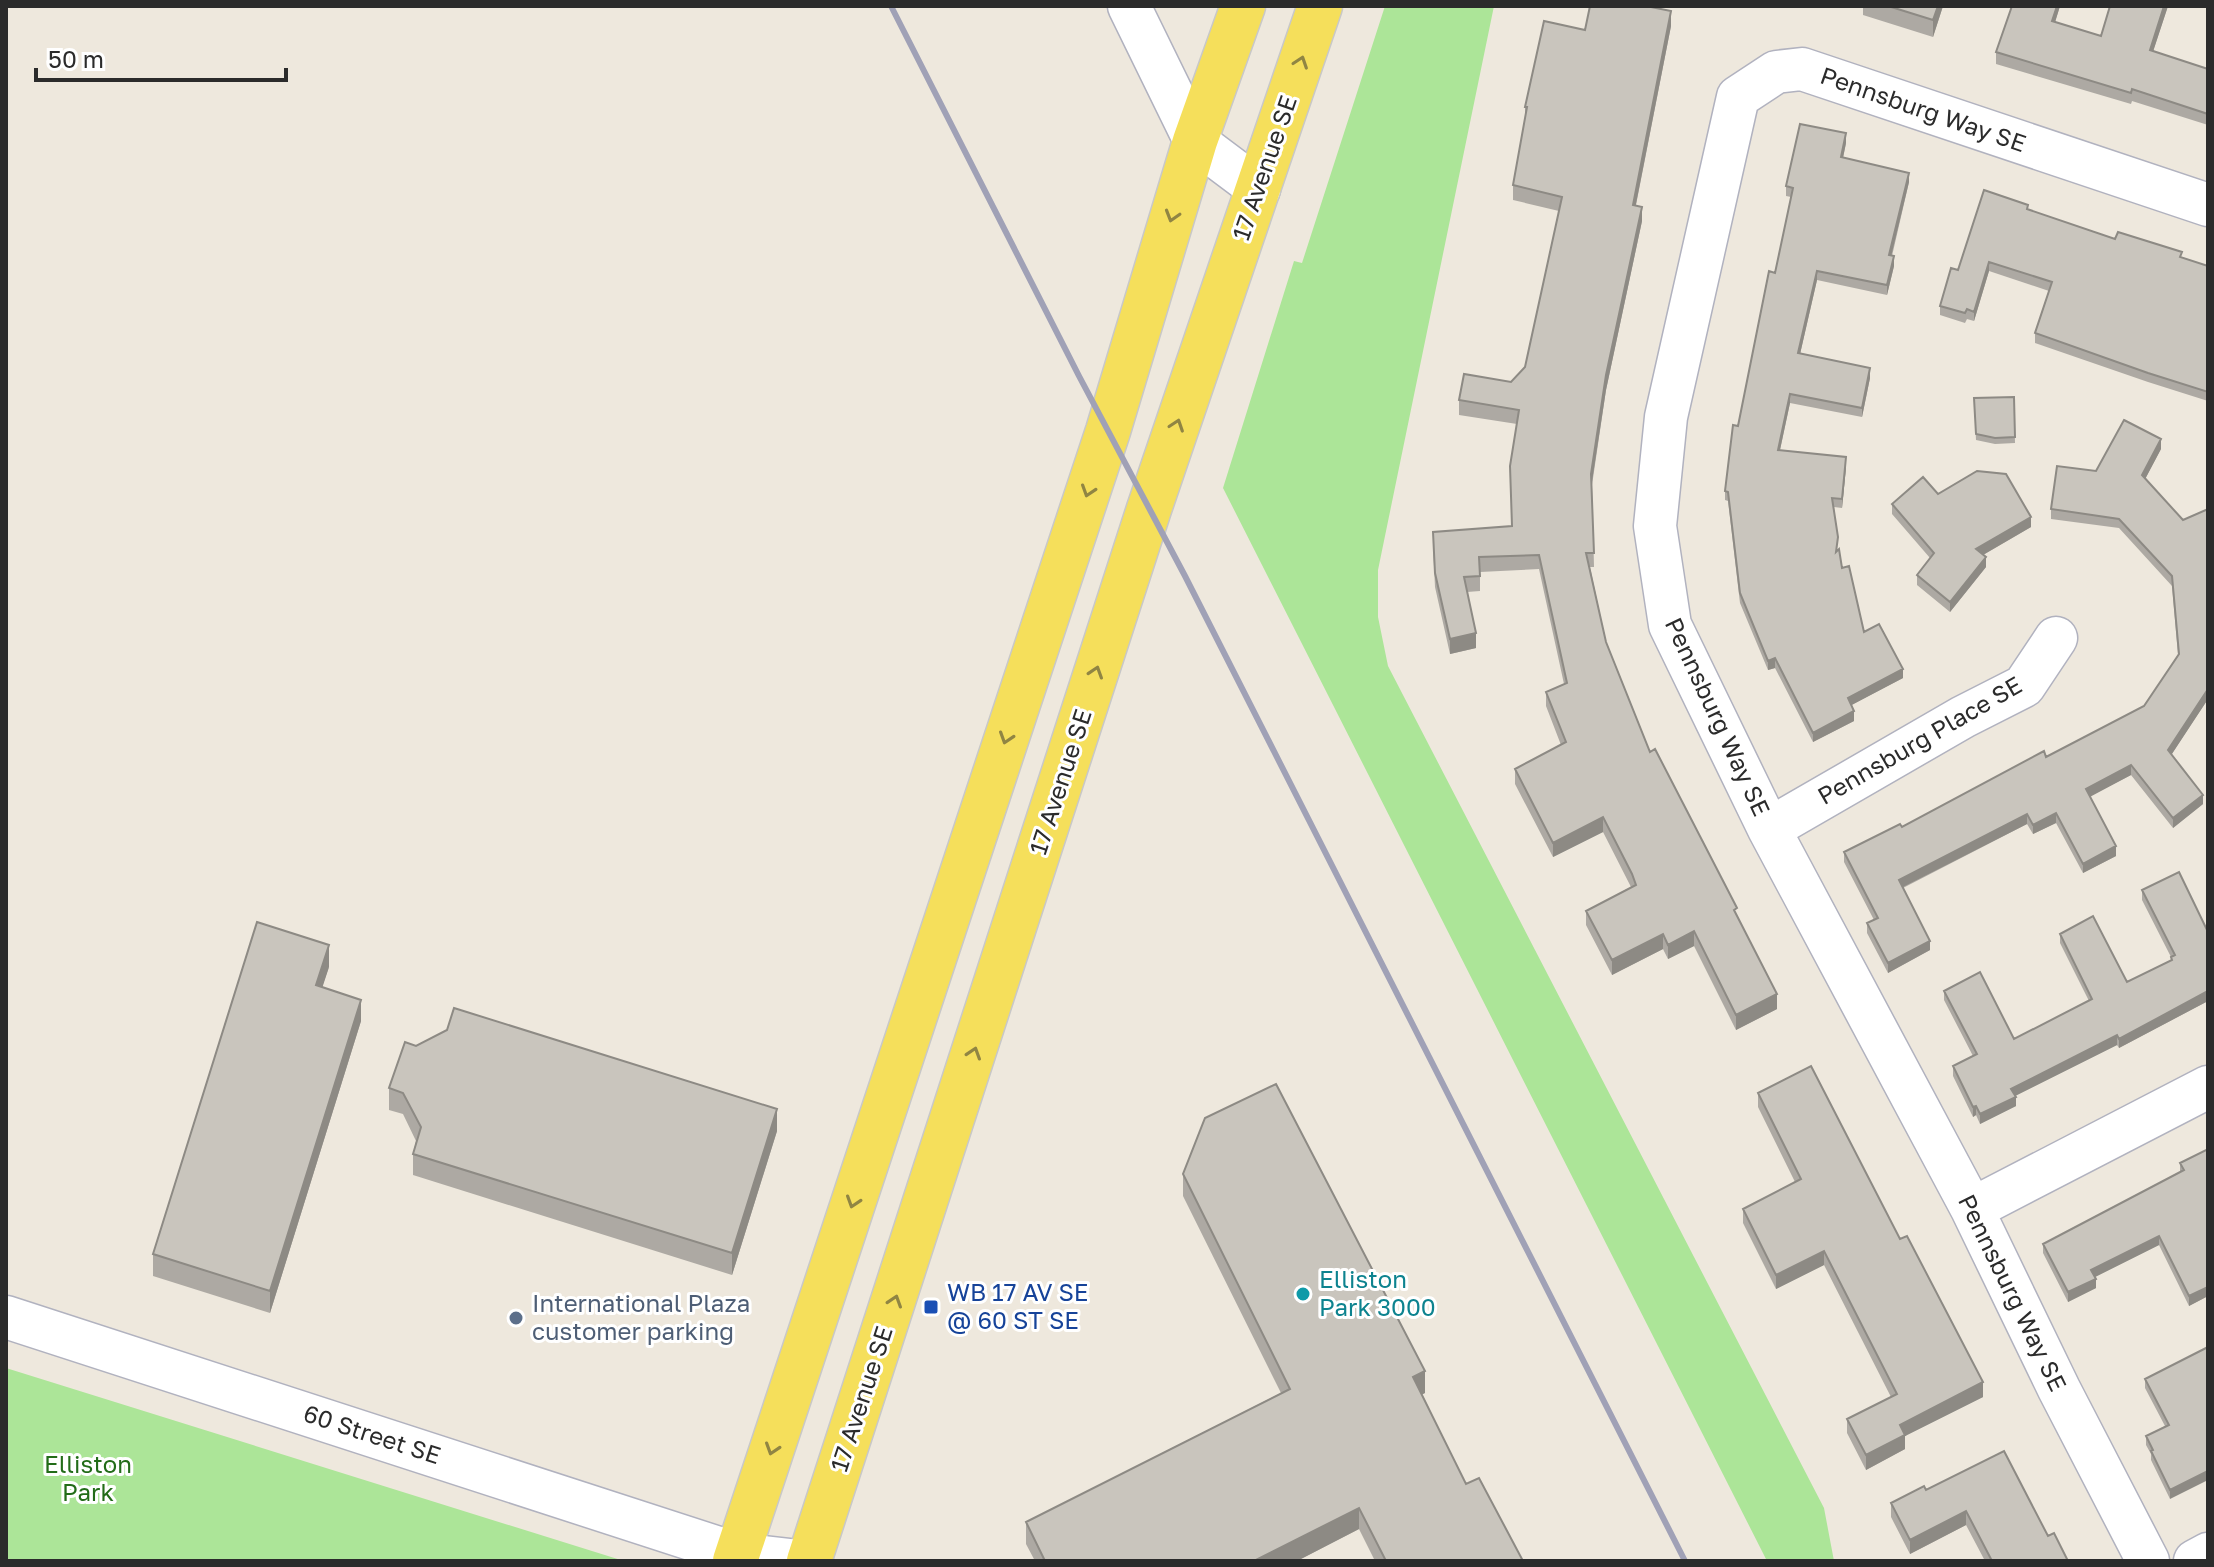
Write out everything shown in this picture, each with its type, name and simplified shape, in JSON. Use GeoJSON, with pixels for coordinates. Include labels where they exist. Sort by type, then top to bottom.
{"type":"FeatureCollection","features":[{"type":"Feature","properties":{"kind":"main road"},"geometry":{"type":"LineString","coordinates":[[739,1559],[1108,431],[1195,141],[1243,6]]}},
{"type":"Feature","properties":{"kind":"main road","name":"17 Avenue SE"},"geometry":{"type":"LineString","coordinates":[[809,1561],[1144,525],[1320,6]]}},
{"type":"Feature","properties":{"kind":"street"},"geometry":{"type":"LineString","coordinates":[[1129,6],[1195,141],[1259,189]]}},
{"type":"Feature","properties":{"kind":"street","name":"Pennsburg Way SE"},"geometry":{"type":"LineString","coordinates":[[2148,1561],[2059,1389],[1972,1209],[1769,829],[1670,625],[1655,526],[1666,417],[1738,97],[1776,72],[1802,69],[2208,205]]}},
{"type":"Feature","properties":{"kind":"street","name":"Pennsburg Place SE"},"geometry":{"type":"LineString","coordinates":[[1769,829],[1963,717],[2024,686],[2056,638]]}},
{"type":"Feature","properties":{"kind":"street"},"geometry":{"type":"LineString","coordinates":[[1972,1209],[2208,1087]]}},
{"type":"Feature","properties":{"kind":"street","name":"60 Street SE"},"geometry":{"type":"LineString","coordinates":[[6,1317],[739,1559],[799,1561]]}},
{"type":"Feature","properties":{"kind":"street"},"geometry":{"type":"LineString","coordinates":[[2195,1561],[2208,1554]]}},
{"type":"Feature","properties":{"kind":"green space"},"geometry":{"type":"Polygon","coordinates":[[[1385,6],[1494,6],[1378,570],[1378,617],[1388,666],[1824,1508],[1834,1561],[1767,1561],[1223,488],[1294,261],[1302,263],[1385,6]]]}},
{"type":"Feature","properties":{"kind":"green space","name":"Elliston Park"},"geometry":{"type":"Polygon","coordinates":[[[6,1368],[624,1561],[6,1561],[6,1368]]]}},
{"type":"Feature","properties":{"kind":"building"},"geometry":{"type":"Polygon","coordinates":[[[1590,6],[1646,6],[1671,11],[1633,205],[1642,207],[1606,375],[1591,474],[1594,553],[1586,553],[1606,642],[1650,752],[1655,749],[1737,908],[1734,910],[1777,994],[1736,1015],[1694,931],[1668,945],[1663,934],[1612,960],[1586,911],[1636,885],[1632,874],[1603,817],[1553,843],[1515,769],[1566,742],[1546,692],[1567,683],[1539,555],[1479,557],[1480,576],[1464,577],[1476,633],[1450,639],[1435,573],[1433,532],[1512,526],[1510,466],[1519,410],[1459,400],[1464,374],[1511,382],[1525,367],[1562,197],[1513,185],[1525,107],[1544,21],[1585,30],[1590,6]]]}},
{"type":"Feature","properties":{"kind":"building"},"geometry":{"type":"Polygon","coordinates":[[[1888,6],[1938,6],[1933,20],[1888,6]]]}},
{"type":"Feature","properties":{"kind":"building"},"geometry":{"type":"Polygon","coordinates":[[[2012,6],[2057,6],[2052,21],[2101,36],[2110,6],[2164,6],[2150,50],[2208,69],[2208,114],[2132,89],[2131,93],[1996,52],[2012,6]]]}},
{"type":"Feature","properties":{"kind":"building"},"geometry":{"type":"Polygon","coordinates":[[[1800,124],[1846,133],[1841,157],[1909,173],[1889,255],[1894,256],[1887,285],[1817,271],[1798,353],[1870,368],[1862,408],[1790,394],[1778,450],[1846,457],[1842,499],[1832,498],[1838,537],[1836,552],[1839,549],[1842,568],[1849,566],[1864,632],[1879,624],[1903,669],[1848,698],[1854,711],[1813,733],[1775,658],[1768,661],[1740,593],[1728,492],[1725,491],[1733,425],[1738,426],[1769,271],[1775,273],[1793,188],[1786,186],[1800,124]]]}},
{"type":"Feature","properties":{"kind":"building"},"geometry":{"type":"Polygon","coordinates":[[[1984,190],[2028,205],[2027,209],[2115,239],[2118,232],[2182,252],[2180,257],[2208,266],[2208,392],[2035,333],[2052,282],[1989,262],[1974,312],[1967,309],[1965,313],[1940,306],[1951,268],[1958,270],[1984,190]]]}},
{"type":"Feature","properties":{"kind":"building"},"geometry":{"type":"Polygon","coordinates":[[[2014,397],[2015,437],[1995,438],[1976,434],[1974,398],[2014,397]]]}},
{"type":"Feature","properties":{"kind":"building"},"geometry":{"type":"Polygon","coordinates":[[[2124,420],[2161,439],[2142,475],[2183,520],[2208,509],[2208,689],[2168,750],[2203,795],[2173,818],[2131,765],[2086,789],[2116,846],[2083,864],[2056,813],[2033,825],[2027,814],[1899,880],[1930,941],[1888,963],[1867,923],[1878,918],[1844,852],[1900,824],[1902,827],[2044,751],[2046,757],[2144,706],[2179,654],[2172,576],[2119,519],[2051,509],[2057,466],[2096,471],[2124,420]]]}},
{"type":"Feature","properties":{"kind":"building"},"geometry":{"type":"Polygon","coordinates":[[[1977,471],[2006,474],[2031,517],[1976,549],[1986,557],[1950,602],[1917,575],[1934,553],[1892,504],[1923,477],[1938,494],[1977,471]]]}},
{"type":"Feature","properties":{"kind":"building"},"geometry":{"type":"Polygon","coordinates":[[[2179,872],[2208,932],[2208,991],[2119,1039],[2117,1035],[2011,1089],[2016,1097],[1980,1114],[1976,1106],[1973,1107],[1953,1066],[1977,1054],[1944,991],[1980,972],[2014,1039],[2092,999],[2060,934],[2093,916],[2127,982],[2172,960],[2171,957],[2175,955],[2142,890],[2179,872]]]}},
{"type":"Feature","properties":{"kind":"building"},"geometry":{"type":"Polygon","coordinates":[[[257,922],[329,945],[316,985],[361,1000],[270,1291],[153,1254],[257,922]]]}},
{"type":"Feature","properties":{"kind":"building"},"geometry":{"type":"Polygon","coordinates":[[[454,1008],[777,1109],[732,1253],[413,1154],[421,1127],[403,1093],[389,1088],[405,1042],[416,1046],[447,1030],[454,1008]]]}},
{"type":"Feature","properties":{"kind":"building"},"geometry":{"type":"Polygon","coordinates":[[[1811,1066],[1900,1239],[1907,1236],[1983,1382],[1900,1425],[1905,1435],[1866,1455],[1847,1419],[1897,1394],[1824,1251],[1776,1275],[1743,1209],[1801,1179],[1758,1093],[1811,1066]]]}},
{"type":"Feature","properties":{"kind":"building","name":"Elliston Park 3000"},"geometry":{"type":"Polygon","coordinates":[[[1276,1084],[1425,1371],[1413,1377],[1466,1484],[1479,1478],[1523,1561],[1386,1561],[1359,1508],[1254,1561],[1045,1561],[1026,1522],[1290,1389],[1183,1174],[1205,1118],[1276,1084]]]}},
{"type":"Feature","properties":{"kind":"building"},"geometry":{"type":"Polygon","coordinates":[[[2208,1149],[2208,1287],[2189,1296],[2159,1236],[2091,1270],[2096,1279],[2068,1292],[2043,1244],[2184,1170],[2180,1163],[2208,1149]]]}},
{"type":"Feature","properties":{"kind":"building"},"geometry":{"type":"Polygon","coordinates":[[[2208,1347],[2208,1471],[2170,1490],[2146,1436],[2169,1425],[2145,1379],[2208,1347]]]}},
{"type":"Feature","properties":{"kind":"building"},"geometry":{"type":"Polygon","coordinates":[[[2004,1451],[2048,1536],[2054,1533],[2068,1561],[1992,1561],[1966,1511],[1910,1540],[1891,1503],[1924,1486],[1926,1490],[2004,1451]]]}},
{"type":"Feature","properties":{"kind":"railway"},"geometry":{"type":"LineString","coordinates":[[891,6],[1079,376],[1185,576],[1685,1561]]}},
{"type":"Feature","properties":{"kind":"place","name":"Elliston Park 3000"},"geometry":{"type":"Point","coordinates":[1303,1294]}},
{"type":"Feature","properties":{"kind":"place","name":"WB 17 AV SE @ 60 ST SE"},"geometry":{"type":"Point","coordinates":[931,1307]}},
{"type":"Feature","properties":{"kind":"place","name":"International Plaza customer parking"},"geometry":{"type":"Point","coordinates":[516,1318]}}]}
